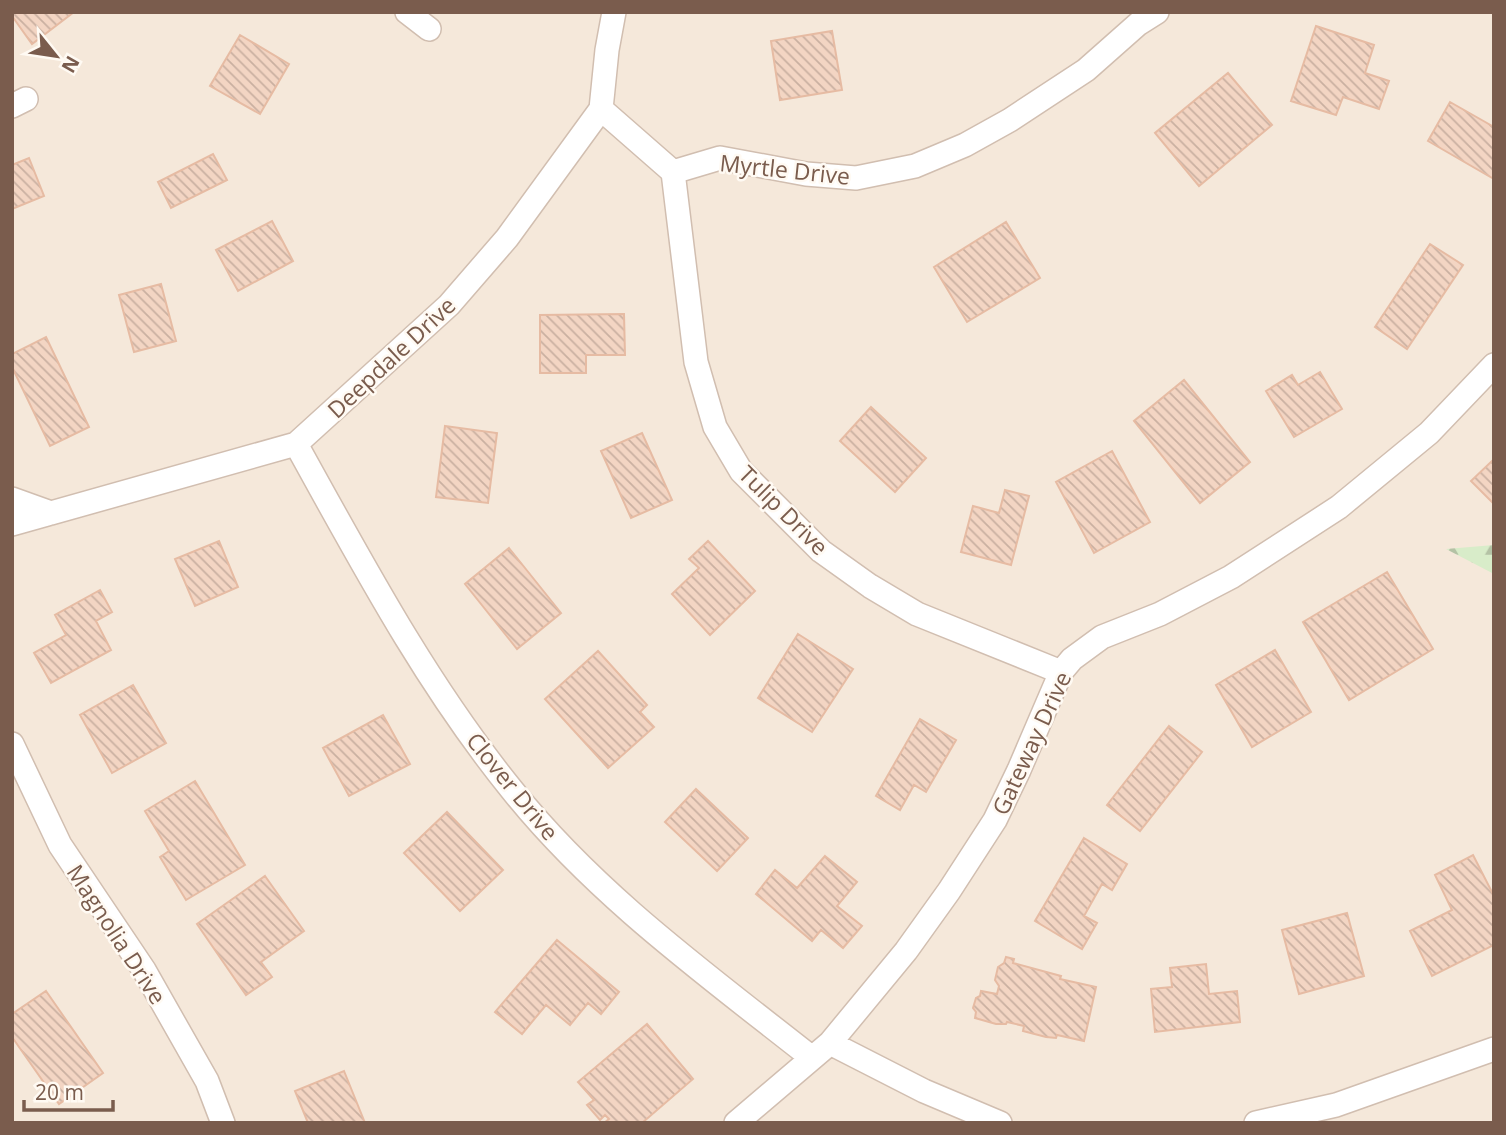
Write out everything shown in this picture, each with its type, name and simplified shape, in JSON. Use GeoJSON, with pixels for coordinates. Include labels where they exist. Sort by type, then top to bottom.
{"type":"FeatureCollection","features":[{"type":"Feature","properties":{"kind":"street"},"geometry":{"type":"LineString","coordinates":[[407,12],[429,29]]}},
{"type":"Feature","properties":{"kind":"street"},"geometry":{"type":"LineString","coordinates":[[614,12],[601,109],[673,172]]}},
{"type":"Feature","properties":{"kind":"street","name":"Myrtle Drive"},"geometry":{"type":"LineString","coordinates":[[673,172],[720,158],[806,174],[856,178],[915,166],[965,145],[1010,120],[1086,70],[1138,24],[1157,12]]}},
{"type":"Feature","properties":{"kind":"street","name":"Deepdale Drive"},"geometry":{"type":"LineString","coordinates":[[20,522],[296,444],[449,305],[507,238],[601,109]]}},
{"type":"Feature","properties":{"kind":"street","name":"Tulip Drive"},"geometry":{"type":"LineString","coordinates":[[673,172],[695,362],[715,427],[741,471],[821,551],[870,586],[917,614],[1061,672]]}},
{"type":"Feature","properties":{"kind":"street","name":"Gateway Drive"},"geometry":{"type":"LineString","coordinates":[[736,1123],[821,1051],[906,951],[995,820],[1061,672],[1072,659],[1102,637],[1160,614],[1231,577],[1339,507],[1429,433],[1494,365]]}},
{"type":"Feature","properties":{"kind":"street","name":"Clover Drive"},"geometry":{"type":"LineString","coordinates":[[296,444],[385,605],[442,693],[511,790],[557,842],[650,931],[821,1051],[999,1123]]}},
{"type":"Feature","properties":{"kind":"street"},"geometry":{"type":"LineString","coordinates":[[12,499],[51,513]]}},
{"type":"Feature","properties":{"kind":"street"},"geometry":{"type":"LineString","coordinates":[[12,540],[20,522]]}},
{"type":"Feature","properties":{"kind":"street","name":"Magnolia Drive"},"geometry":{"type":"LineString","coordinates":[[12,744],[60,845],[145,970],[207,1080],[223,1123]]}},
{"type":"Feature","properties":{"kind":"street"},"geometry":{"type":"LineString","coordinates":[[1256,1123],[1336,1105],[1494,1049]]}},
{"type":"Feature","properties":{"kind":"shaded area"},"geometry":{"type":"Polygon","coordinates":[[[12,12],[1494,12],[1494,1123],[12,1123],[12,12]]]}},
{"type":"Feature","properties":{"kind":"green space"},"geometry":{"type":"Polygon","coordinates":[[[1494,545],[1494,574],[1446,549],[1494,545]]]}},
{"type":"Feature","properties":{"kind":"building"},"geometry":{"type":"Polygon","coordinates":[[[12,12],[74,12],[32,44],[12,16],[12,12]]]}},
{"type":"Feature","properties":{"kind":"building"},"geometry":{"type":"Polygon","coordinates":[[[1316,26],[1374,45],[1365,73],[1389,81],[1379,109],[1343,97],[1336,115],[1291,101],[1316,26]]]}},
{"type":"Feature","properties":{"kind":"building"},"geometry":{"type":"Polygon","coordinates":[[[832,31],[842,90],[780,100],[771,41],[832,31]]]}},
{"type":"Feature","properties":{"kind":"building"},"geometry":{"type":"Polygon","coordinates":[[[240,35],[289,64],[260,114],[210,86],[240,35]]]}},
{"type":"Feature","properties":{"kind":"building"},"geometry":{"type":"Polygon","coordinates":[[[1228,73],[1272,125],[1199,186],[1155,133],[1228,73]]]}},
{"type":"Feature","properties":{"kind":"building"},"geometry":{"type":"Polygon","coordinates":[[[1450,102],[1494,127],[1494,179],[1428,141],[1450,102]]]}},
{"type":"Feature","properties":{"kind":"building"},"geometry":{"type":"Polygon","coordinates":[[[213,154],[227,180],[171,208],[158,182],[213,154]]]}},
{"type":"Feature","properties":{"kind":"building"},"geometry":{"type":"Polygon","coordinates":[[[29,158],[44,196],[12,209],[12,165],[29,158]]]}},
{"type":"Feature","properties":{"kind":"building"},"geometry":{"type":"Polygon","coordinates":[[[272,221],[293,261],[238,291],[216,250],[272,221]]]}},
{"type":"Feature","properties":{"kind":"building"},"geometry":{"type":"Polygon","coordinates":[[[1006,222],[1040,278],[967,322],[934,267],[1006,222]]]}},
{"type":"Feature","properties":{"kind":"building"},"geometry":{"type":"Polygon","coordinates":[[[1430,244],[1463,265],[1407,349],[1375,327],[1430,244]]]}},
{"type":"Feature","properties":{"kind":"building"},"geometry":{"type":"Polygon","coordinates":[[[161,284],[176,341],[134,352],[119,295],[161,284]]]}},
{"type":"Feature","properties":{"kind":"building"},"geometry":{"type":"Polygon","coordinates":[[[624,314],[625,355],[586,355],[586,373],[540,373],[540,315],[624,314]]]}},
{"type":"Feature","properties":{"kind":"building"},"geometry":{"type":"Polygon","coordinates":[[[46,337],[89,427],[50,446],[12,367],[12,354],[46,337]]]}},
{"type":"Feature","properties":{"kind":"building"},"geometry":{"type":"Polygon","coordinates":[[[1320,372],[1342,409],[1294,437],[1266,391],[1292,375],[1298,385],[1320,372]]]}},
{"type":"Feature","properties":{"kind":"building"},"geometry":{"type":"Polygon","coordinates":[[[1184,380],[1250,462],[1200,503],[1134,421],[1184,380]]]}},
{"type":"Feature","properties":{"kind":"building"},"geometry":{"type":"Polygon","coordinates":[[[871,407],[926,458],[895,492],[840,441],[871,407]]]}},
{"type":"Feature","properties":{"kind":"building"},"geometry":{"type":"Polygon","coordinates":[[[445,426],[497,433],[488,503],[436,497],[445,426]]]}},
{"type":"Feature","properties":{"kind":"building"},"geometry":{"type":"Polygon","coordinates":[[[642,433],[672,500],[631,518],[601,451],[642,433]]]}},
{"type":"Feature","properties":{"kind":"building"},"geometry":{"type":"Polygon","coordinates":[[[1112,451],[1150,522],[1094,553],[1056,482],[1112,451]]]}},
{"type":"Feature","properties":{"kind":"building"},"geometry":{"type":"Polygon","coordinates":[[[1494,459],[1494,504],[1471,481],[1494,459]]]}},
{"type":"Feature","properties":{"kind":"building"},"geometry":{"type":"Polygon","coordinates":[[[1005,490],[1029,496],[1011,565],[961,552],[973,506],[999,513],[1005,490]]]}},
{"type":"Feature","properties":{"kind":"building"},"geometry":{"type":"Polygon","coordinates":[[[219,541],[238,587],[195,606],[175,559],[219,541]]]}},
{"type":"Feature","properties":{"kind":"building"},"geometry":{"type":"Polygon","coordinates":[[[708,541],[755,591],[710,635],[672,594],[699,568],[689,559],[708,541]]]}},
{"type":"Feature","properties":{"kind":"building"},"geometry":{"type":"Polygon","coordinates":[[[509,548],[561,613],[517,649],[465,584],[509,548]]]}},
{"type":"Feature","properties":{"kind":"building"},"geometry":{"type":"Polygon","coordinates":[[[1387,572],[1433,649],[1349,700],[1303,622],[1387,572]]]}},
{"type":"Feature","properties":{"kind":"building"},"geometry":{"type":"Polygon","coordinates":[[[100,590],[112,612],[96,621],[111,650],[51,683],[34,653],[66,635],[55,615],[100,590]]]}},
{"type":"Feature","properties":{"kind":"building"},"geometry":{"type":"Polygon","coordinates":[[[798,634],[853,669],[812,732],[758,698],[798,634]]]}},
{"type":"Feature","properties":{"kind":"building"},"geometry":{"type":"Polygon","coordinates":[[[1275,650],[1311,712],[1252,747],[1216,685],[1275,650]]]}},
{"type":"Feature","properties":{"kind":"building"},"geometry":{"type":"Polygon","coordinates":[[[598,651],[647,705],[640,712],[654,727],[608,768],[545,699],[598,651]]]}},
{"type":"Feature","properties":{"kind":"building"},"geometry":{"type":"Polygon","coordinates":[[[133,685],[166,743],[112,773],[80,715],[133,685]]]}},
{"type":"Feature","properties":{"kind":"building"},"geometry":{"type":"Polygon","coordinates":[[[383,715],[410,764],[349,796],[323,748],[383,715]]]}},
{"type":"Feature","properties":{"kind":"building"},"geometry":{"type":"Polygon","coordinates":[[[920,719],[956,740],[926,792],[914,785],[900,810],[876,796],[920,719]]]}},
{"type":"Feature","properties":{"kind":"building"},"geometry":{"type":"Polygon","coordinates":[[[1169,726],[1202,752],[1140,831],[1107,805],[1169,726]]]}},
{"type":"Feature","properties":{"kind":"building"},"geometry":{"type":"Polygon","coordinates":[[[195,781],[245,865],[186,900],[160,857],[169,851],[145,811],[195,781]]]}},
{"type":"Feature","properties":{"kind":"building"},"geometry":{"type":"Polygon","coordinates":[[[696,789],[748,838],[717,871],[665,822],[696,789]]]}},
{"type":"Feature","properties":{"kind":"building"},"geometry":{"type":"Polygon","coordinates":[[[447,812],[503,870],[460,911],[404,853],[447,812]]]}},
{"type":"Feature","properties":{"kind":"building"},"geometry":{"type":"Polygon","coordinates":[[[1084,838],[1127,864],[1112,890],[1102,884],[1084,916],[1097,923],[1082,949],[1035,921],[1084,838]]]}},
{"type":"Feature","properties":{"kind":"building"},"geometry":{"type":"Polygon","coordinates":[[[1473,855],[1494,896],[1494,945],[1432,976],[1410,931],[1452,910],[1435,875],[1473,855]]]}},
{"type":"Feature","properties":{"kind":"building"},"geometry":{"type":"Polygon","coordinates":[[[825,856],[857,882],[837,906],[862,926],[843,948],[821,930],[812,941],[756,894],[775,870],[797,888],[825,856]]]}},
{"type":"Feature","properties":{"kind":"building"},"geometry":{"type":"Polygon","coordinates":[[[265,876],[304,931],[261,962],[272,977],[246,995],[197,924],[265,876]]]}},
{"type":"Feature","properties":{"kind":"building"},"geometry":{"type":"Polygon","coordinates":[[[1347,913],[1364,976],[1299,994],[1282,930],[1347,913]]]}},
{"type":"Feature","properties":{"kind":"building"},"geometry":{"type":"Polygon","coordinates":[[[557,940],[619,992],[601,1014],[588,1003],[570,1025],[546,1005],[522,1034],[495,1012],[557,940]]]}},
{"type":"Feature","properties":{"kind":"building"},"geometry":{"type":"Polygon","coordinates":[[[1006,957],[1014,959],[1013,963],[1061,976],[1060,979],[1096,987],[1084,1041],[1057,1035],[1056,1038],[1046,1037],[1023,1031],[1024,1026],[1007,1022],[996,1024],[975,1018],[976,1012],[973,1008],[981,991],[997,994],[999,986],[995,980],[998,967],[1004,963],[1006,957]]]}},
{"type":"Feature","properties":{"kind":"building"},"geometry":{"type":"Polygon","coordinates":[[[1206,964],[1209,994],[1237,991],[1240,1022],[1155,1032],[1151,989],[1172,987],[1170,968],[1206,964]]]}},
{"type":"Feature","properties":{"kind":"building"},"geometry":{"type":"Polygon","coordinates":[[[46,991],[103,1073],[59,1104],[12,1037],[12,1014],[46,991]]]}},
{"type":"Feature","properties":{"kind":"building"},"geometry":{"type":"Polygon","coordinates":[[[647,1024],[693,1079],[642,1123],[604,1123],[609,1119],[605,1115],[600,1120],[587,1105],[594,1100],[578,1082],[647,1024]]]}},
{"type":"Feature","properties":{"kind":"building"},"geometry":{"type":"Polygon","coordinates":[[[344,1071],[365,1123],[308,1123],[295,1091],[344,1071]]]}}]}
